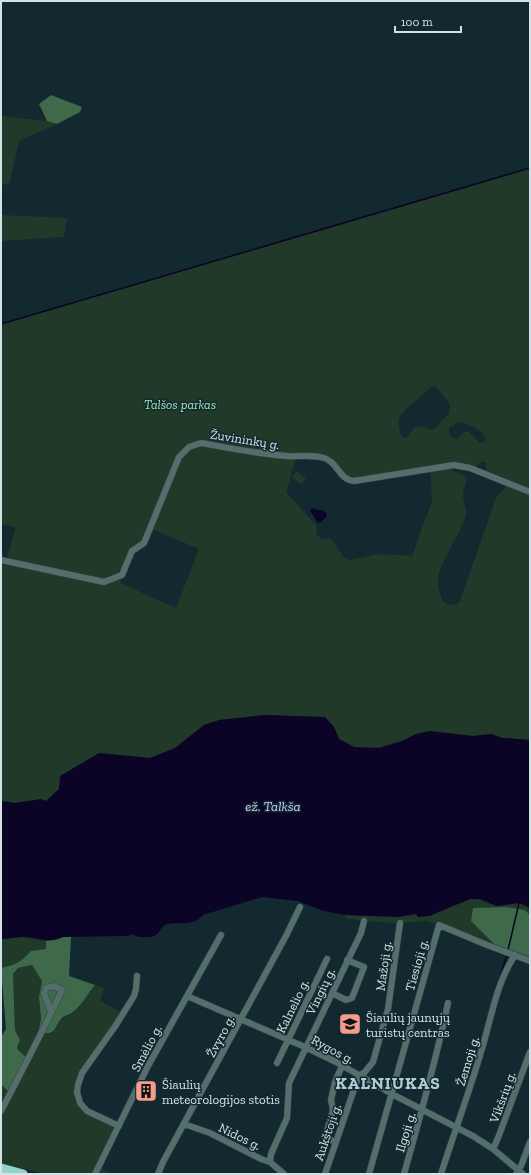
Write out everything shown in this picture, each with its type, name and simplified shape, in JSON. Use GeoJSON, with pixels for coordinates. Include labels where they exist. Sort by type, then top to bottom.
{"type":"FeatureCollection","features":[{"type":"Feature","properties":{"kind":"highway"},"geometry":{"type":"LineString","coordinates":[[1,1168],[23,1174]]}},
{"type":"Feature","properties":{"kind":"street","name":"Žuvininkų g."},"geometry":{"type":"LineString","coordinates":[[1,560],[104,582],[122,575],[132,551],[144,543],[179,457],[189,447],[201,443],[288,457],[308,456],[324,458],[329,461],[340,474],[350,481],[454,465],[470,468],[530,492]]}},
{"type":"Feature","properties":{"kind":"street","name":"Žvyro g."},"geometry":{"type":"LineString","coordinates":[[158,1174],[162,1162],[287,934],[300,907]]}},
{"type":"Feature","properties":{"kind":"street","name":"Vingių g."},"geometry":{"type":"LineString","coordinates":[[270,1162],[271,1154],[287,1118],[288,1082],[361,933],[364,921]]}},
{"type":"Feature","properties":{"kind":"street","name":"Mažoji g."},"geometry":{"type":"LineString","coordinates":[[359,1075],[364,1073],[373,1062],[388,1009],[400,923]]}},
{"type":"Feature","properties":{"kind":"street","name":"Tiesioji g."},"geometry":{"type":"LineString","coordinates":[[369,1174],[439,924],[486,945],[515,955]]}},
{"type":"Feature","properties":{"kind":"street","name":"Smėlio g."},"geometry":{"type":"LineString","coordinates":[[95,1174],[148,1066],[221,935]]}},
{"type":"Feature","properties":{"kind":"street"},"geometry":{"type":"LineString","coordinates":[[515,955],[530,961]]}},
{"type":"Feature","properties":{"kind":"street","name":"Žemoji g."},"geometry":{"type":"LineString","coordinates":[[442,1174],[456,1127],[480,1058],[498,991],[508,964],[515,955]]}},
{"type":"Feature","properties":{"kind":"street","name":"Kalnelio g."},"geometry":{"type":"LineString","coordinates":[[277,1063],[327,959]]}},
{"type":"Feature","properties":{"kind":"street"},"geometry":{"type":"LineString","coordinates":[[332,993],[346,1000],[352,998],[364,967],[348,960]]}},
{"type":"Feature","properties":{"kind":"street"},"geometry":{"type":"LineString","coordinates":[[119,1126],[87,1111],[80,1103],[77,1092],[82,1073],[134,996],[137,976]]}},
{"type":"Feature","properties":{"kind":"street"},"geometry":{"type":"LineString","coordinates":[[1,1111],[19,1078],[52,1012],[62,990],[54,986],[46,988],[44,993],[52,1012]]}},
{"type":"Feature","properties":{"kind":"street","name":"Rygos g."},"geometry":{"type":"LineString","coordinates":[[187,996],[306,1047],[359,1075],[456,1127],[493,1149],[519,1173]]}},
{"type":"Feature","properties":{"kind":"street","name":"Ilgoji g."},"geometry":{"type":"LineString","coordinates":[[404,1174],[438,1051],[448,1003]]}},
{"type":"Feature","properties":{"kind":"street","name":"Vikšrių g."},"geometry":{"type":"LineString","coordinates":[[493,1149],[530,1052]]}},
{"type":"Feature","properties":{"kind":"street"},"geometry":{"type":"LineString","coordinates":[[336,1142],[325,1138],[333,1110],[331,1100],[335,1082],[342,1066]]}},
{"type":"Feature","properties":{"kind":"street","name":"Aukštoji g."},"geometry":{"type":"LineString","coordinates":[[325,1174],[359,1075]]}},
{"type":"Feature","properties":{"kind":"street","name":"Nidos g."},"geometry":{"type":"LineString","coordinates":[[184,1124],[210,1133],[261,1159],[270,1162],[284,1174]]}},
{"type":"Feature","properties":{"kind":"street"},"geometry":{"type":"LineString","coordinates":[[519,1173],[530,1142]]}},
{"type":"Feature","properties":{"kind":"green space"},"geometry":{"type":"Polygon","coordinates":[[[51,95],[82,107],[80,112],[57,124],[47,121],[39,104],[51,95]]]}},
{"type":"Feature","properties":{"kind":"green space"},"geometry":{"type":"Polygon","coordinates":[[[1,116],[47,121],[57,124],[19,141],[9,185],[1,184],[1,116]]]}},
{"type":"Feature","properties":{"kind":"green space","name":"Talšos parkas"},"geometry":{"type":"Polygon","coordinates":[[[530,168],[530,740],[503,738],[491,734],[473,736],[430,731],[416,734],[402,741],[379,748],[354,747],[339,739],[334,727],[289,717],[266,715],[219,720],[204,725],[175,748],[150,758],[99,753],[46,801],[41,799],[15,803],[1,801],[1,557],[7,558],[16,527],[1,524],[1,324],[530,168]],[[431,387],[400,416],[399,427],[403,438],[407,438],[413,429],[418,426],[431,430],[435,429],[449,414],[450,404],[436,387],[431,387]],[[459,422],[449,428],[449,435],[452,438],[457,439],[464,432],[469,432],[480,443],[483,443],[485,440],[485,437],[480,431],[466,424],[459,422]],[[297,455],[286,492],[316,525],[317,535],[323,539],[330,538],[344,557],[350,560],[379,554],[412,556],[432,501],[430,468],[350,481],[329,461],[297,455]],[[454,463],[451,470],[466,476],[463,496],[466,514],[441,567],[439,575],[438,584],[442,601],[447,604],[455,605],[460,601],[496,498],[505,488],[508,479],[486,471],[486,463],[480,463],[476,467],[454,463]],[[150,528],[144,543],[132,551],[120,583],[176,608],[199,549],[150,528]]]}},
{"type":"Feature","properties":{"kind":"green space"},"geometry":{"type":"Polygon","coordinates":[[[1,215],[67,218],[64,237],[1,241],[1,215]]]}},
{"type":"Feature","properties":{"kind":"green space"},"geometry":{"type":"Polygon","coordinates":[[[297,471],[306,479],[301,485],[292,477],[297,471]]]}},
{"type":"Feature","properties":{"kind":"green space"},"geometry":{"type":"Polygon","coordinates":[[[470,899],[480,900],[499,906],[519,903],[530,908],[530,915],[525,910],[474,908],[471,921],[494,944],[530,957],[530,961],[427,921],[400,923],[364,921],[346,918],[345,915],[398,917],[417,914],[429,916],[470,899]]]}},
{"type":"Feature","properties":{"kind":"green space"},"geometry":{"type":"Polygon","coordinates":[[[507,907],[525,910],[530,915],[530,957],[494,944],[471,921],[473,908],[507,907]]]}},
{"type":"Feature","properties":{"kind":"green space"},"geometry":{"type":"Polygon","coordinates":[[[23,937],[46,941],[46,949],[31,951],[18,962],[1,968],[1,939],[23,937]]]}},
{"type":"Feature","properties":{"kind":"green space"},"geometry":{"type":"Polygon","coordinates":[[[63,937],[71,937],[69,976],[95,985],[79,1006],[72,1013],[62,1018],[53,1031],[48,1033],[38,1033],[41,1019],[39,997],[42,981],[32,965],[18,968],[13,974],[15,1030],[20,1040],[17,1048],[26,1057],[9,1092],[1,1084],[1,1037],[6,1029],[1,968],[18,962],[31,951],[46,949],[46,941],[63,937]]]}},
{"type":"Feature","properties":{"kind":"green space"},"geometry":{"type":"Polygon","coordinates":[[[32,965],[42,981],[39,997],[41,1019],[38,1033],[51,1033],[62,1019],[73,1013],[95,985],[104,988],[100,1001],[122,1013],[82,1073],[77,1092],[87,1111],[119,1126],[98,1167],[113,1174],[47,1174],[1,1164],[1,1084],[9,1091],[19,1051],[17,1048],[20,1040],[15,1030],[13,974],[18,968],[32,965]]]}},
{"type":"Feature","properties":{"kind":"water"},"geometry":{"type":"Polygon","coordinates":[[[312,508],[322,510],[327,516],[318,523],[310,511],[312,508]]]}},
{"type":"Feature","properties":{"kind":"water","name":"ež. Talkša"},"geometry":{"type":"Polygon","coordinates":[[[266,715],[325,717],[334,727],[339,739],[354,747],[379,748],[402,741],[416,734],[430,731],[473,736],[491,734],[503,738],[530,740],[530,908],[519,903],[497,906],[480,899],[470,899],[429,916],[418,917],[416,914],[398,917],[345,915],[324,911],[297,901],[262,897],[203,915],[195,921],[165,925],[157,934],[150,937],[137,937],[132,934],[128,936],[63,937],[52,940],[29,937],[1,939],[1,801],[15,803],[41,799],[46,801],[59,789],[60,776],[99,753],[150,758],[175,748],[204,725],[219,720],[266,715]]]}},
{"type":"Feature","properties":{"kind":"waterway"},"geometry":{"type":"LineString","coordinates":[[1,324],[530,168]]}},
{"type":"Feature","properties":{"kind":"waterway"},"geometry":{"type":"LineString","coordinates":[[508,950],[519,903]]}},
{"type":"Feature","properties":{"kind":"waterway"},"geometry":{"type":"LineString","coordinates":[[499,980],[507,955]]}},
{"type":"Feature","properties":{"kind":"waterway"},"geometry":{"type":"LineString","coordinates":[[479,1045],[481,1039]]}},
{"type":"Feature","properties":{"kind":"place","name":"Šiaulių jaunųjų turistų centras"},"geometry":{"type":"Point","coordinates":[350,1024]}},
{"type":"Feature","properties":{"kind":"place","name":"Šiaulių meteorologijos stotis"},"geometry":{"type":"Point","coordinates":[146,1091]}},
{"type":"Feature","properties":{"kind":"district","name":"KALNIUKAS"},"geometry":{"type":"Point","coordinates":[388,1083]}}]}
